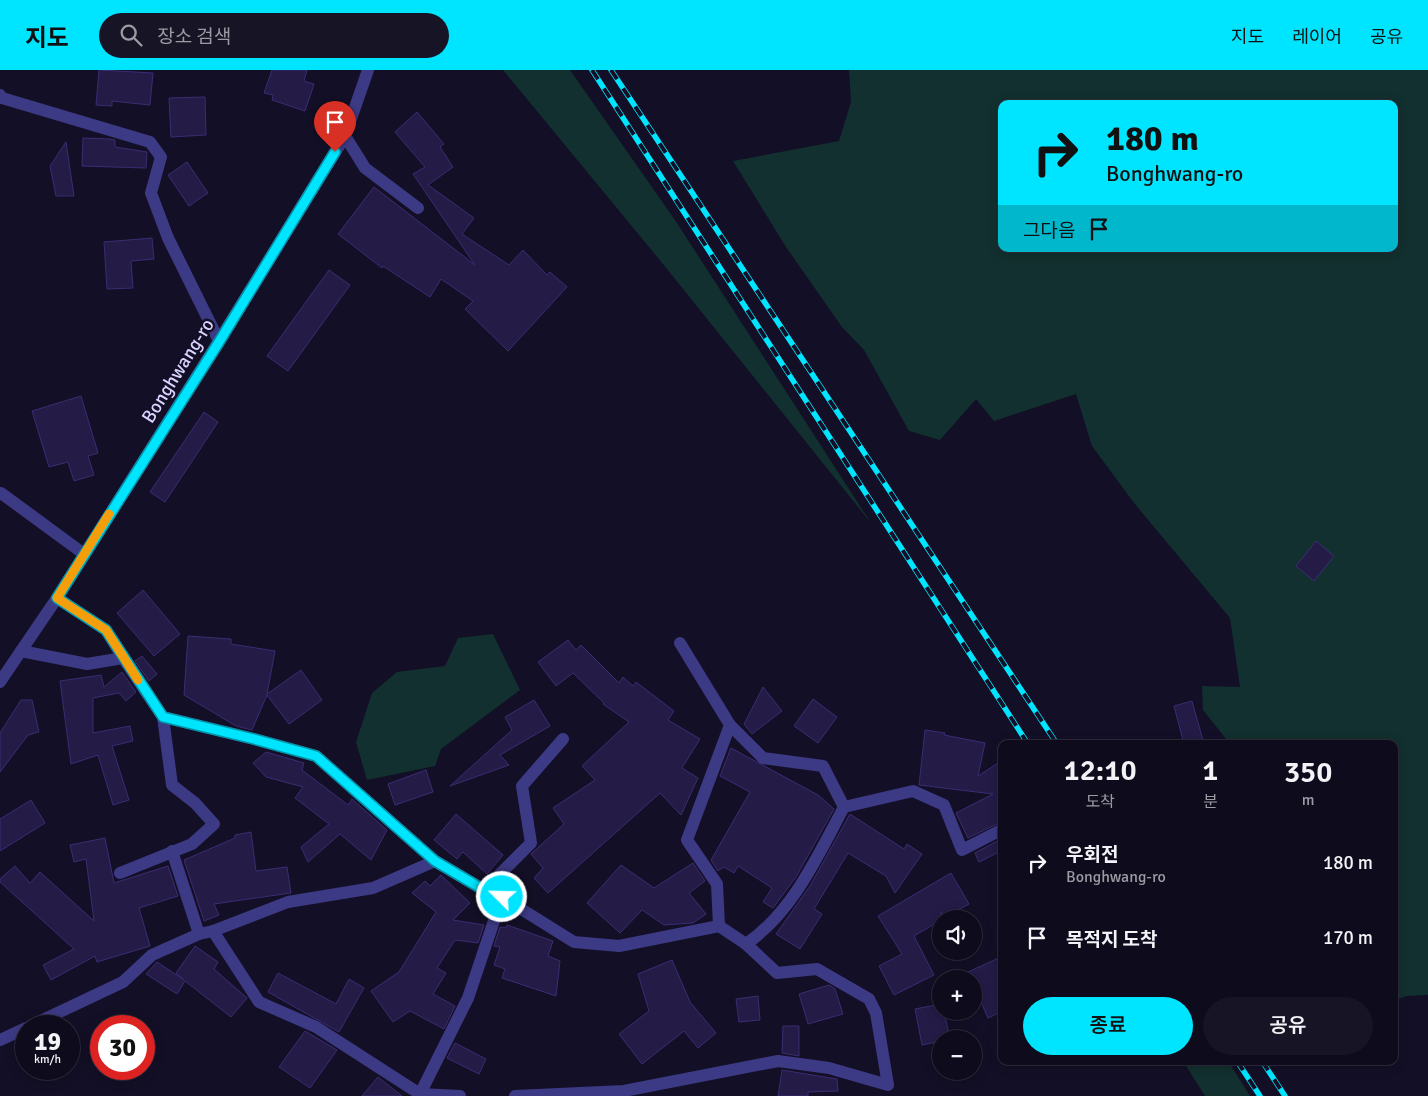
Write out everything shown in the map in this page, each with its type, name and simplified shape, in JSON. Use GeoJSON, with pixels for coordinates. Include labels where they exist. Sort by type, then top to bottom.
{"type":"FeatureCollection","features":[{"type":"Feature","properties":{"kind":"street","name":"Bonghwang-ro"},"geometry":{"type":"LineString","coordinates":[[0,682],[57,598],[219,342],[345,136],[368,70]]}},
{"type":"Feature","properties":{"kind":"street"},"geometry":{"type":"LineString","coordinates":[[0,95],[2,98],[150,142],[161,157],[151,193],[168,238],[219,342]]}},
{"type":"Feature","properties":{"kind":"street"},"geometry":{"type":"LineString","coordinates":[[345,136],[365,168],[418,208]]}},
{"type":"Feature","properties":{"kind":"street"},"geometry":{"type":"LineString","coordinates":[[1,493],[84,554]]}},
{"type":"Feature","properties":{"kind":"street"},"geometry":{"type":"LineString","coordinates":[[57,598],[106,630],[163,717],[172,785],[195,803],[214,824],[192,844],[120,873]]}},
{"type":"Feature","properties":{"kind":"street"},"geometry":{"type":"LineString","coordinates":[[680,643],[730,725],[763,758],[823,766],[844,807]]}},
{"type":"Feature","properties":{"kind":"street"},"geometry":{"type":"LineString","coordinates":[[21,651],[88,664],[123,658]]}},
{"type":"Feature","properties":{"kind":"street"},"geometry":{"type":"LineString","coordinates":[[163,717],[316,756],[435,861],[484,890],[502,897],[574,942],[619,946],[718,926],[746,944],[777,973],[817,969],[869,999],[876,1013],[888,1085],[829,1068],[778,1061],[624,1091],[516,1096]]}},
{"type":"Feature","properties":{"kind":"street"},"geometry":{"type":"LineString","coordinates":[[718,926],[717,884],[688,840],[730,725]]}},
{"type":"Feature","properties":{"kind":"street"},"geometry":{"type":"LineString","coordinates":[[484,890],[531,843],[522,786],[563,739]]}},
{"type":"Feature","properties":{"kind":"street"},"geometry":{"type":"LineString","coordinates":[[746,944],[763,933],[805,879],[844,807],[913,791],[944,805],[962,850],[998,832]]}},
{"type":"Feature","properties":{"kind":"street"},"geometry":{"type":"LineString","coordinates":[[172,851],[199,934]]}},
{"type":"Feature","properties":{"kind":"street"},"geometry":{"type":"LineString","coordinates":[[53,1015],[123,982],[152,956],[199,934],[214,931],[288,902],[373,888],[435,861]]}},
{"type":"Feature","properties":{"kind":"street"},"geometry":{"type":"LineString","coordinates":[[419,1095],[468,998],[502,897]]}},
{"type":"Feature","properties":{"kind":"street"},"geometry":{"type":"LineString","coordinates":[[214,931],[259,1002],[316,1027],[419,1095],[460,1096]]}},
{"type":"Feature","properties":{"kind":"street"},"geometry":{"type":"LineString","coordinates":[[0,1040],[15,1033]]}},
{"type":"Feature","properties":{"kind":"green space"},"geometry":{"type":"Polygon","coordinates":[[[503,70],[570,70],[675,220],[871,523],[663,264],[503,70]]]}},
{"type":"Feature","properties":{"kind":"green space"},"geometry":{"type":"Polygon","coordinates":[[[849,70],[1428,70],[1428,995],[1406,996],[1398,999],[1398,740],[1227,740],[1203,710],[1202,686],[1240,687],[1230,618],[1134,503],[1092,446],[1076,394],[994,421],[976,399],[940,440],[909,431],[864,350],[842,327],[786,247],[733,161],[839,141],[851,102],[849,70]]]}},
{"type":"Feature","properties":{"kind":"green space"},"geometry":{"type":"Polygon","coordinates":[[[493,634],[520,690],[441,749],[435,766],[367,780],[356,742],[372,693],[397,672],[445,666],[458,638],[493,634]]]}},
{"type":"Feature","properties":{"kind":"green space"},"geometry":{"type":"Polygon","coordinates":[[[1186,1065],[1231,1065],[1250,1096],[1205,1096],[1186,1065]]]}},
{"type":"Feature","properties":{"kind":"building"},"geometry":{"type":"Polygon","coordinates":[[[99,70],[153,73],[150,105],[112,101],[112,106],[96,105],[99,70]]]}},
{"type":"Feature","properties":{"kind":"building"},"geometry":{"type":"Polygon","coordinates":[[[272,70],[307,70],[304,81],[314,84],[305,111],[272,100],[273,95],[264,93],[272,70]]]}},
{"type":"Feature","properties":{"kind":"building"},"geometry":{"type":"Polygon","coordinates":[[[205,97],[206,135],[171,137],[169,98],[205,97]]]}},
{"type":"Feature","properties":{"kind":"building"},"geometry":{"type":"Polygon","coordinates":[[[417,112],[444,144],[440,147],[453,167],[428,185],[474,218],[462,234],[509,265],[523,250],[547,275],[550,272],[567,287],[508,351],[465,309],[473,301],[441,279],[430,297],[383,266],[382,268],[338,234],[374,187],[475,265],[413,174],[425,167],[395,132],[417,112]]]}},
{"type":"Feature","properties":{"kind":"building"},"geometry":{"type":"Polygon","coordinates":[[[83,138],[115,140],[115,147],[147,152],[146,168],[82,166],[83,138]]]}},
{"type":"Feature","properties":{"kind":"building"},"geometry":{"type":"Polygon","coordinates":[[[66,142],[74,196],[56,196],[50,166],[66,142]]]}},
{"type":"Feature","properties":{"kind":"building"},"geometry":{"type":"Polygon","coordinates":[[[187,162],[208,193],[189,206],[168,175],[187,162]]]}},
{"type":"Feature","properties":{"kind":"building"},"geometry":{"type":"Polygon","coordinates":[[[152,238],[154,259],[131,261],[133,288],[107,289],[104,242],[152,238]]]}},
{"type":"Feature","properties":{"kind":"building"},"geometry":{"type":"Polygon","coordinates":[[[329,270],[350,285],[288,371],[267,356],[329,270]]]}},
{"type":"Feature","properties":{"kind":"building"},"geometry":{"type":"Polygon","coordinates":[[[81,396],[98,453],[88,456],[94,475],[74,481],[68,462],[49,467],[32,411],[81,396]]]}},
{"type":"Feature","properties":{"kind":"building"},"geometry":{"type":"Polygon","coordinates":[[[204,412],[218,422],[165,502],[150,492],[204,412]]]}},
{"type":"Feature","properties":{"kind":"building"},"geometry":{"type":"Polygon","coordinates":[[[1316,541],[1334,556],[1314,581],[1296,566],[1316,541]]]}},
{"type":"Feature","properties":{"kind":"building"},"geometry":{"type":"Polygon","coordinates":[[[143,590],[180,634],[154,656],[117,613],[143,590]]]}},
{"type":"Feature","properties":{"kind":"building"},"geometry":{"type":"Polygon","coordinates":[[[188,636],[231,639],[231,644],[275,651],[267,694],[301,670],[322,700],[289,724],[267,695],[252,730],[236,726],[184,695],[188,636]]]}},
{"type":"Feature","properties":{"kind":"building"},"geometry":{"type":"Polygon","coordinates":[[[568,640],[576,650],[581,645],[619,683],[623,677],[633,686],[636,682],[674,711],[668,720],[700,739],[682,768],[698,778],[681,815],[660,793],[548,893],[534,878],[543,868],[531,854],[564,824],[553,808],[595,780],[582,766],[629,722],[603,704],[573,673],[556,686],[538,662],[568,640]]]}},
{"type":"Feature","properties":{"kind":"building"},"geometry":{"type":"Polygon","coordinates":[[[142,656],[157,674],[149,681],[135,661],[142,656]]]}},
{"type":"Feature","properties":{"kind":"building"},"geometry":{"type":"Polygon","coordinates":[[[122,672],[136,692],[126,701],[119,693],[93,698],[93,733],[130,726],[133,741],[112,746],[129,800],[113,805],[98,755],[71,764],[60,681],[101,675],[104,687],[122,672]]]}},
{"type":"Feature","properties":{"kind":"building"},"geometry":{"type":"Polygon","coordinates":[[[763,687],[782,711],[752,734],[744,724],[763,687]]]}},
{"type":"Feature","properties":{"kind":"building"},"geometry":{"type":"Polygon","coordinates":[[[813,699],[837,717],[818,743],[794,726],[813,699]]]}},
{"type":"Feature","properties":{"kind":"building"},"geometry":{"type":"Polygon","coordinates":[[[21,700],[32,700],[39,732],[28,735],[0,772],[0,733],[21,700]]]}},
{"type":"Feature","properties":{"kind":"building"},"geometry":{"type":"Polygon","coordinates":[[[534,700],[550,726],[500,755],[509,765],[450,786],[512,730],[505,717],[534,700]]]}},
{"type":"Feature","properties":{"kind":"building"},"geometry":{"type":"Polygon","coordinates":[[[1192,701],[1203,740],[1183,740],[1174,706],[1192,701]]]}},
{"type":"Feature","properties":{"kind":"building"},"geometry":{"type":"Polygon","coordinates":[[[925,730],[985,743],[978,776],[998,763],[998,823],[968,838],[956,813],[993,794],[919,785],[925,730]]]}},
{"type":"Feature","properties":{"kind":"building"},"geometry":{"type":"Polygon","coordinates":[[[731,748],[818,795],[834,809],[796,877],[773,908],[763,902],[772,888],[738,866],[734,873],[724,867],[718,871],[711,860],[750,792],[720,776],[731,748]]]}},
{"type":"Feature","properties":{"kind":"building"},"geometry":{"type":"Polygon","coordinates":[[[266,752],[304,763],[302,770],[348,805],[352,799],[387,830],[371,860],[340,834],[308,862],[301,847],[329,824],[295,798],[303,787],[266,777],[253,763],[266,752]]]}},
{"type":"Feature","properties":{"kind":"building"},"geometry":{"type":"Polygon","coordinates":[[[426,770],[433,792],[395,805],[388,784],[426,770]]]}},
{"type":"Feature","properties":{"kind":"building"},"geometry":{"type":"Polygon","coordinates":[[[31,800],[45,823],[0,851],[0,819],[31,800]]]}},
{"type":"Feature","properties":{"kind":"building"},"geometry":{"type":"Polygon","coordinates":[[[456,814],[503,855],[487,874],[463,852],[457,859],[434,840],[456,814]]]}},
{"type":"Feature","properties":{"kind":"building"},"geometry":{"type":"Polygon","coordinates":[[[850,814],[904,849],[907,844],[922,854],[895,893],[886,876],[848,853],[814,909],[822,914],[800,949],[776,934],[810,886],[850,814]]]}},
{"type":"Feature","properties":{"kind":"building"},"geometry":{"type":"Polygon","coordinates":[[[251,832],[256,871],[287,867],[291,893],[214,904],[219,915],[204,921],[184,860],[235,838],[235,835],[251,832]]]}},
{"type":"Feature","properties":{"kind":"building"},"geometry":{"type":"Polygon","coordinates":[[[105,838],[114,883],[168,866],[178,896],[139,908],[150,946],[97,962],[95,956],[51,980],[43,965],[74,949],[0,882],[0,879],[15,866],[30,883],[40,872],[94,921],[86,859],[74,862],[70,845],[105,838]]]}},
{"type":"Feature","properties":{"kind":"building"},"geometry":{"type":"Polygon","coordinates":[[[998,841],[998,852],[979,862],[975,853],[998,841]]]}},
{"type":"Feature","properties":{"kind":"building"},"geometry":{"type":"Polygon","coordinates":[[[693,863],[705,881],[689,893],[706,914],[693,923],[664,925],[642,910],[620,933],[587,903],[621,865],[654,888],[693,863]]]}},
{"type":"Feature","properties":{"kind":"building"},"geometry":{"type":"Polygon","coordinates":[[[951,873],[969,904],[958,910],[932,910],[932,925],[914,936],[932,971],[932,976],[894,995],[879,966],[902,954],[878,916],[951,873]]]}},
{"type":"Feature","properties":{"kind":"building"},"geometry":{"type":"Polygon","coordinates":[[[441,875],[470,903],[453,920],[484,925],[478,943],[455,940],[437,968],[446,973],[433,994],[455,1006],[444,1029],[410,1011],[393,1022],[371,991],[399,972],[436,912],[412,893],[425,881],[430,886],[441,875]]]}},
{"type":"Feature","properties":{"kind":"building"},"geometry":{"type":"Polygon","coordinates":[[[507,925],[553,941],[548,956],[560,961],[556,996],[502,978],[505,969],[494,965],[500,947],[494,946],[500,927],[506,928],[507,925]]]}},
{"type":"Feature","properties":{"kind":"building"},"geometry":{"type":"Polygon","coordinates":[[[195,946],[218,962],[214,969],[247,998],[231,1017],[185,981],[177,994],[146,974],[157,962],[184,980],[176,973],[195,946]]]}},
{"type":"Feature","properties":{"kind":"building"},"geometry":{"type":"Polygon","coordinates":[[[998,958],[998,1013],[988,1018],[982,1004],[982,970],[972,970],[998,958]]]}},
{"type":"Feature","properties":{"kind":"building"},"geometry":{"type":"Polygon","coordinates":[[[672,960],[690,1002],[716,1033],[698,1048],[684,1031],[642,1064],[619,1034],[649,1011],[638,974],[672,960]]]}},
{"type":"Feature","properties":{"kind":"building"},"geometry":{"type":"Polygon","coordinates":[[[278,973],[336,1004],[349,979],[364,988],[339,1032],[268,992],[278,973]]]}},
{"type":"Feature","properties":{"kind":"building"},"geometry":{"type":"Polygon","coordinates":[[[829,985],[835,989],[843,1014],[808,1024],[799,994],[829,985]]]}},
{"type":"Feature","properties":{"kind":"building"},"geometry":{"type":"Polygon","coordinates":[[[758,996],[760,1020],[739,1022],[736,999],[758,996]]]}},
{"type":"Feature","properties":{"kind":"building"},"geometry":{"type":"Polygon","coordinates":[[[932,1006],[932,1020],[946,1020],[948,1030],[932,1030],[932,1043],[922,1045],[915,1009],[932,1006]]]}},
{"type":"Feature","properties":{"kind":"building"},"geometry":{"type":"Polygon","coordinates":[[[783,1026],[799,1026],[799,1056],[782,1053],[783,1026]]]}},
{"type":"Feature","properties":{"kind":"building"},"geometry":{"type":"Polygon","coordinates":[[[305,1031],[337,1050],[310,1088],[279,1067],[305,1031]]]}},
{"type":"Feature","properties":{"kind":"building"},"geometry":{"type":"Polygon","coordinates":[[[455,1043],[486,1059],[479,1074],[447,1058],[455,1043]]]}},
{"type":"Feature","properties":{"kind":"building"},"geometry":{"type":"Polygon","coordinates":[[[782,1070],[837,1079],[838,1091],[808,1092],[808,1096],[778,1096],[782,1070]]]}},
{"type":"Feature","properties":{"kind":"building"},"geometry":{"type":"Polygon","coordinates":[[[378,1077],[402,1096],[362,1096],[378,1077]]]}},
{"type":"Feature","properties":{"kind":"railway"},"geometry":{"type":"LineString","coordinates":[[592,70],[1025,740]]}},
{"type":"Feature","properties":{"kind":"railway"},"geometry":{"type":"LineString","coordinates":[[611,70],[1054,740]]}},
{"type":"Feature","properties":{"kind":"railway"},"geometry":{"type":"LineString","coordinates":[[1240,1065],[1260,1096]]}},
{"type":"Feature","properties":{"kind":"railway"},"geometry":{"type":"LineString","coordinates":[[1265,1065],[1285,1096]]}},
{"type":"Feature","properties":{"kind":"slow traffic"},"geometry":{"type":"LineString","coordinates":[[109,514],[57,598],[106,630],[138,680]]}},
{"type":"Feature","properties":{"kind":"route"},"geometry":{"type":"LineString","coordinates":[[335,152],[219,342],[57,598],[106,630],[163,717],[316,756],[435,861],[484,890],[502,897]]}}]}
